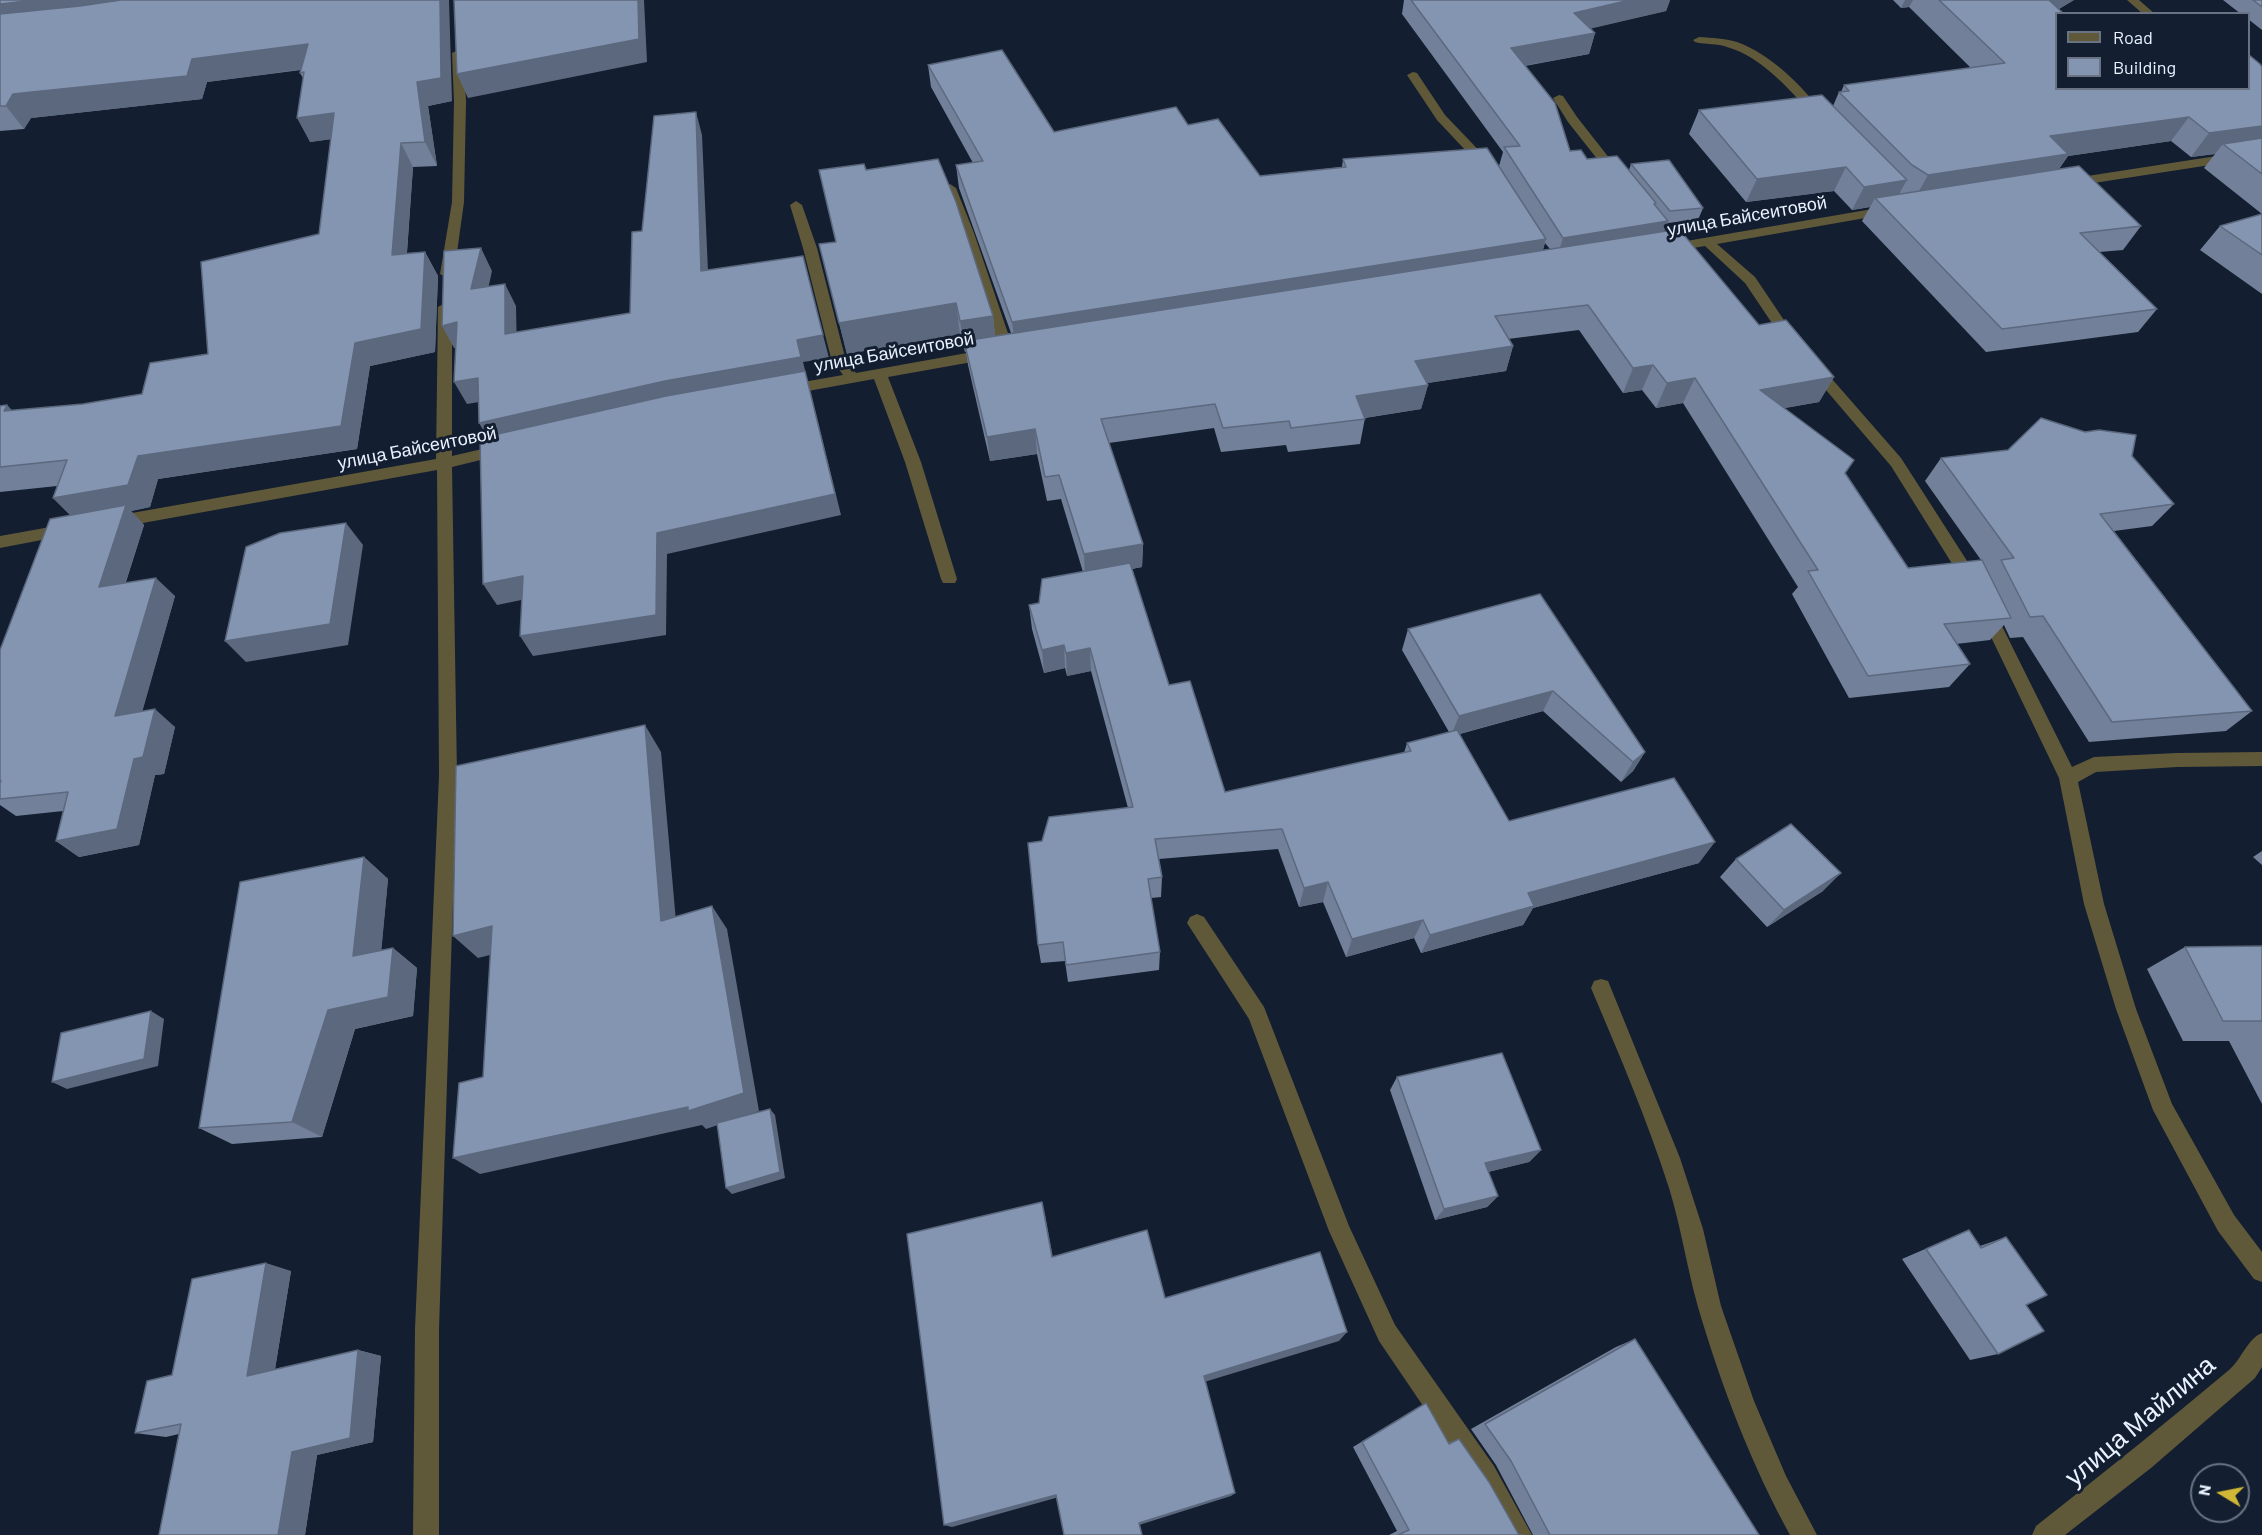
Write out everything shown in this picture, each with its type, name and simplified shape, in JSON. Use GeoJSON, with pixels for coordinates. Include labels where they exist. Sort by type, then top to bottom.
{"type":"FeatureCollection","features":[{"type":"Feature","properties":{"kind":"street"},"geometry":{"type":"LineString","coordinates":[[2132,0],[2147,12]]}},
{"type":"Feature","properties":{"kind":"street"},"geometry":{"type":"LineString","coordinates":[[426,1535],[427,1329],[448,776],[444,463],[445,287],[458,202],[460,102],[458,34]]}},
{"type":"Feature","properties":{"kind":"street"},"geometry":{"type":"LineString","coordinates":[[1699,40],[1735,45],[1752,55],[1777,73],[1824,120]]}},
{"type":"Feature","properties":{"kind":"street"},"geometry":{"type":"LineString","coordinates":[[1413,75],[1441,117],[1467,142],[1496,179]]}},
{"type":"Feature","properties":{"kind":"street"},"geometry":{"type":"LineString","coordinates":[[1559,98],[1572,119],[1627,189]]}},
{"type":"Feature","properties":{"kind":"street"},"geometry":{"type":"LineString","coordinates":[[2053,185],[2262,153]]}},
{"type":"Feature","properties":{"kind":"street","name":"улица Байсеитовой"},"geometry":{"type":"LineString","coordinates":[[774,392],[1013,350],[950,188]]}},
{"type":"Feature","properties":{"kind":"street"},"geometry":{"type":"LineString","coordinates":[[796,205],[810,248],[838,358],[852,377]]}},
{"type":"Feature","properties":{"kind":"street","name":"улица Байсеитовой"},"geometry":{"type":"LineString","coordinates":[[1653,251],[1672,243],[1708,242],[1899,208]]}},
{"type":"Feature","properties":{"kind":"street"},"geometry":{"type":"LineString","coordinates":[[1708,242],[1750,280],[1797,349],[1896,462],[1966,570],[2068,778],[2094,904],[2126,1009],[2164,1110],[2226,1223],[2262,1271]]}},
{"type":"Feature","properties":{"kind":"street"},"geometry":{"type":"LineString","coordinates":[[879,373],[913,462],[949,579]]}},
{"type":"Feature","properties":{"kind":"street","name":"улица Байсеитовой"},"geometry":{"type":"LineString","coordinates":[[105,524],[444,463],[513,447]]}},
{"type":"Feature","properties":{"kind":"street"},"geometry":{"type":"LineString","coordinates":[[0,542],[82,528]]}},
{"type":"Feature","properties":{"kind":"street"},"geometry":{"type":"LineString","coordinates":[[2068,778],[2094,765],[2177,760],[2262,759]]}},
{"type":"Feature","properties":{"kind":"street"},"geometry":{"type":"LineString","coordinates":[[1197,923],[1257,1014],[1340,1232],[1387,1333],[1485,1475],[1519,1535]]}},
{"type":"Feature","properties":{"kind":"street"},"geometry":{"type":"LineString","coordinates":[[1601,988],[1662,1138],[1688,1216],[1713,1317],[1745,1406],[1785,1502],[1804,1535]]}},
{"type":"Feature","properties":{"kind":"street","name":"улица Майлина"},"geometry":{"type":"LineString","coordinates":[[2046,1535],[2142,1459],[2247,1370],[2262,1345]]}},
{"type":"Feature","properties":{"kind":"building"},"geometry":{"type":"Polygon","coordinates":[[[0,0],[36,0],[0,4],[0,0]]]}},
{"type":"Feature","properties":{"kind":"building"},"geometry":{"type":"Polygon","coordinates":[[[121,0],[440,0],[441,78],[417,82],[425,142],[401,143],[392,255],[425,252],[421,329],[355,343],[341,426],[138,456],[128,485],[53,498],[67,460],[0,467],[0,406],[7,405],[4,411],[83,404],[142,394],[150,363],[208,354],[201,262],[319,234],[334,113],[297,118],[304,72],[300,73],[308,44],[192,59],[187,76],[13,94],[6,106],[0,106],[0,14],[121,0]]]}},
{"type":"Feature","properties":{"kind":"building"},"geometry":{"type":"Polygon","coordinates":[[[454,0],[638,0],[639,39],[457,74],[454,0]]]}},
{"type":"Feature","properties":{"kind":"building"},"geometry":{"type":"Polygon","coordinates":[[[1411,0],[1630,0],[1574,13],[1595,33],[1511,48],[1555,103],[1570,151],[1581,150],[1587,159],[1617,156],[1668,221],[1563,238],[1504,147],[1520,146],[1411,0]]]}},
{"type":"Feature","properties":{"kind":"building"},"geometry":{"type":"Polygon","coordinates":[[[1939,0],[2049,0],[2062,12],[2055,12],[2055,90],[2250,90],[2250,56],[2262,67],[2262,126],[2209,133],[2189,117],[2050,136],[2068,154],[1928,175],[1912,165],[1839,92],[1849,91],[1844,85],[2005,63],[1939,0]]]}},
{"type":"Feature","properties":{"kind":"building"},"geometry":{"type":"Polygon","coordinates":[[[2253,0],[2262,0],[2262,7],[2253,0]]]}},
{"type":"Feature","properties":{"kind":"building"},"geometry":{"type":"Polygon","coordinates":[[[1002,50],[1054,132],[1176,107],[1188,125],[1218,119],[1260,176],[1346,167],[1343,159],[1487,148],[1546,239],[1012,322],[956,165],[983,161],[928,65],[1002,50]]]}},
{"type":"Feature","properties":{"kind":"building"},"geometry":{"type":"Polygon","coordinates":[[[1822,95],[1907,180],[1864,187],[1846,167],[1757,179],[1699,110],[1822,95]]]}},
{"type":"Feature","properties":{"kind":"building"},"geometry":{"type":"Polygon","coordinates":[[[696,112],[701,271],[803,256],[823,335],[797,340],[801,357],[665,381],[479,423],[478,378],[454,382],[457,322],[442,326],[444,251],[481,248],[471,289],[505,284],[505,334],[630,313],[632,232],[642,231],[654,116],[696,112]]]}},
{"type":"Feature","properties":{"kind":"building"},"geometry":{"type":"Polygon","coordinates":[[[2262,138],[2262,174],[2223,144],[2262,138]]]}},
{"type":"Feature","properties":{"kind":"building"},"geometry":{"type":"Polygon","coordinates":[[[938,159],[956,202],[993,316],[960,321],[956,303],[839,323],[819,244],[836,242],[819,170],[864,164],[866,170],[938,159]]]}},
{"type":"Feature","properties":{"kind":"building"},"geometry":{"type":"Polygon","coordinates":[[[1669,160],[1703,208],[1670,211],[1631,164],[1669,160]]]}},
{"type":"Feature","properties":{"kind":"building"},"geometry":{"type":"Polygon","coordinates":[[[2079,166],[2141,226],[2080,233],[2157,309],[2002,329],[1875,198],[2079,166]]]}},
{"type":"Feature","properties":{"kind":"building"},"geometry":{"type":"Polygon","coordinates":[[[2262,214],[2262,255],[2220,226],[2262,214]]]}},
{"type":"Feature","properties":{"kind":"building"},"geometry":{"type":"Polygon","coordinates":[[[1679,229],[1759,325],[1786,320],[1834,377],[1760,390],[1854,460],[1845,473],[1908,568],[1982,560],[2011,618],[1944,624],[1970,664],[1868,676],[1808,571],[1818,570],[1695,378],[1667,383],[1653,365],[1633,368],[1588,305],[1495,316],[1513,346],[1415,361],[1428,385],[1356,396],[1365,419],[1291,428],[1289,421],[1223,428],[1215,404],[1101,419],[1143,544],[1084,554],[1059,475],[1045,477],[1035,429],[987,437],[964,341],[1679,229]]]}},
{"type":"Feature","properties":{"kind":"building"},"geometry":{"type":"Polygon","coordinates":[[[805,371],[835,494],[657,533],[656,615],[520,636],[523,576],[483,584],[480,438],[666,396],[805,371]]]}},
{"type":"Feature","properties":{"kind":"building"},"geometry":{"type":"Polygon","coordinates":[[[2041,418],[2085,432],[2099,430],[2136,435],[2132,456],[2174,504],[2100,514],[2252,711],[2112,722],[2043,616],[2030,617],[2001,560],[2014,558],[1941,458],[2008,450],[2041,418]]]}},
{"type":"Feature","properties":{"kind":"building"},"geometry":{"type":"Polygon","coordinates":[[[126,505],[99,587],[156,578],[115,716],[155,709],[143,757],[134,759],[117,829],[56,841],[68,792],[0,799],[0,650],[50,519],[126,505]]]}},
{"type":"Feature","properties":{"kind":"building"},"geometry":{"type":"Polygon","coordinates":[[[346,523],[330,624],[225,641],[246,547],[280,533],[346,523]]]}},
{"type":"Feature","properties":{"kind":"building"},"geometry":{"type":"Polygon","coordinates":[[[1130,563],[1169,685],[1190,681],[1225,792],[1411,751],[1407,743],[1457,730],[1509,821],[1674,778],[1715,842],[1528,893],[1534,906],[1430,935],[1423,920],[1352,939],[1328,882],[1304,888],[1282,829],[1155,839],[1162,877],[1148,879],[1160,952],[1066,965],[1063,942],[1038,945],[1028,843],[1042,841],[1049,817],[1133,807],[1090,648],[1066,653],[1064,645],[1042,650],[1029,605],[1039,603],[1042,579],[1130,563]]]}},
{"type":"Feature","properties":{"kind":"building"},"geometry":{"type":"Polygon","coordinates":[[[1540,594],[1645,752],[1633,762],[1553,691],[1459,716],[1408,629],[1540,594]]]}},
{"type":"Feature","properties":{"kind":"building"},"geometry":{"type":"Polygon","coordinates":[[[645,725],[661,921],[712,906],[744,1093],[688,1111],[688,1107],[453,1158],[459,1083],[483,1077],[492,926],[453,936],[456,766],[645,725]]]}},
{"type":"Feature","properties":{"kind":"building"},"geometry":{"type":"Polygon","coordinates":[[[1791,824],[1841,873],[1784,910],[1736,859],[1791,824]]]}},
{"type":"Feature","properties":{"kind":"building"},"geometry":{"type":"Polygon","coordinates":[[[364,857],[353,956],[393,948],[388,997],[328,1010],[292,1122],[199,1128],[240,882],[364,857]]]}},
{"type":"Feature","properties":{"kind":"building"},"geometry":{"type":"Polygon","coordinates":[[[2262,946],[2262,1021],[2223,1021],[2185,947],[2262,946]]]}},
{"type":"Feature","properties":{"kind":"building"},"geometry":{"type":"Polygon","coordinates":[[[151,1011],[144,1059],[52,1082],[61,1033],[151,1011]]]}},
{"type":"Feature","properties":{"kind":"building"},"geometry":{"type":"Polygon","coordinates":[[[1502,1053],[1541,1150],[1485,1163],[1498,1196],[1444,1209],[1397,1077],[1502,1053]]]}},
{"type":"Feature","properties":{"kind":"building"},"geometry":{"type":"Polygon","coordinates":[[[770,1109],[780,1172],[726,1188],[717,1123],[770,1109]]]}},
{"type":"Feature","properties":{"kind":"building"},"geometry":{"type":"Polygon","coordinates":[[[1042,1202],[1052,1257],[1147,1230],[1165,1298],[1320,1252],[1347,1332],[1204,1376],[1235,1493],[1139,1523],[1142,1535],[1064,1535],[1056,1495],[944,1525],[907,1234],[1042,1202]]]}},
{"type":"Feature","properties":{"kind":"building"},"geometry":{"type":"Polygon","coordinates":[[[1969,1230],[1981,1248],[2006,1237],[2047,1295],[2026,1305],[2044,1331],[1998,1354],[1926,1249],[1969,1230]]]}},
{"type":"Feature","properties":{"kind":"building"},"geometry":{"type":"Polygon","coordinates":[[[266,1263],[247,1376],[358,1350],[350,1438],[292,1452],[278,1535],[159,1535],[181,1424],[135,1433],[147,1381],[172,1375],[192,1279],[266,1263]]]}},
{"type":"Feature","properties":{"kind":"building"},"geometry":{"type":"Polygon","coordinates":[[[1635,1339],[1759,1535],[1550,1535],[1511,1461],[1485,1424],[1635,1339]]]}},
{"type":"Feature","properties":{"kind":"building"},"geometry":{"type":"Polygon","coordinates":[[[1426,1403],[1449,1444],[1459,1439],[1489,1482],[1519,1535],[1398,1535],[1409,1530],[1362,1442],[1426,1403]]]}}]}
